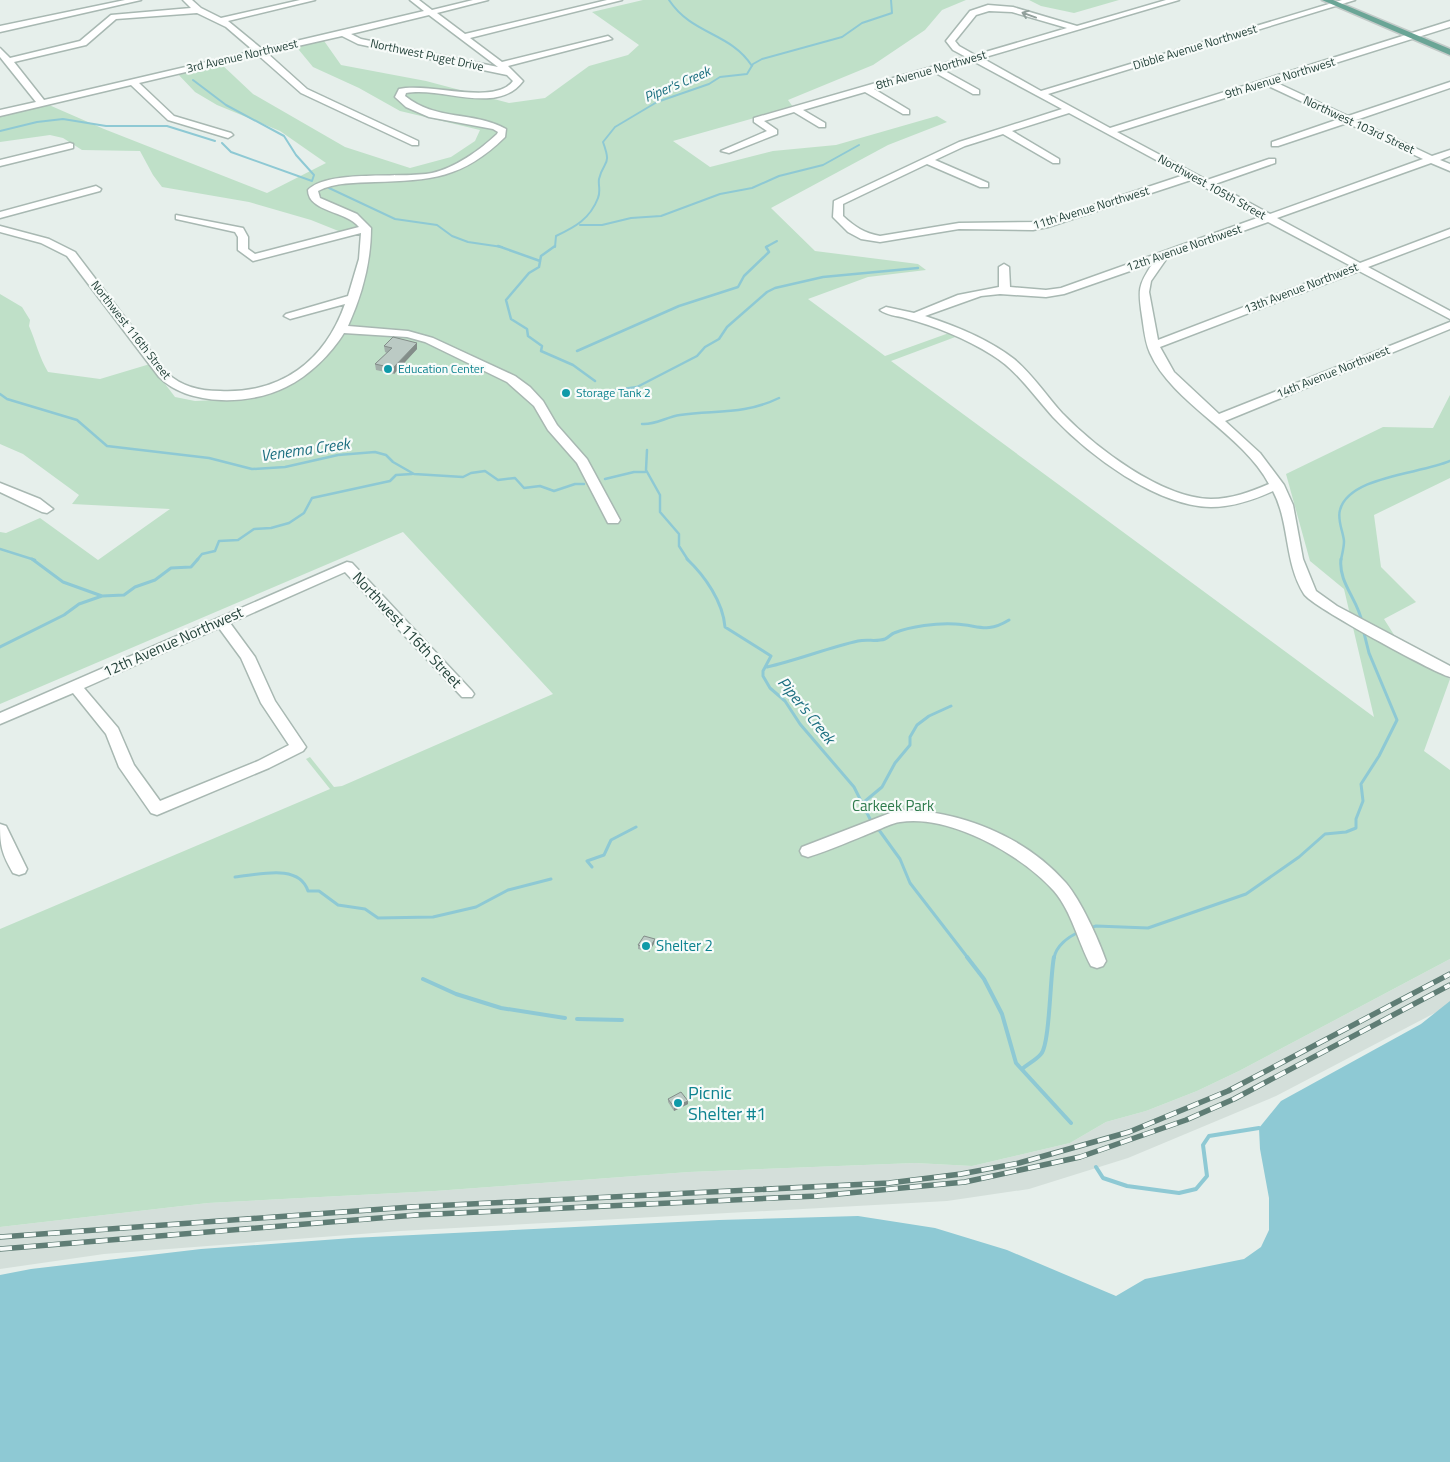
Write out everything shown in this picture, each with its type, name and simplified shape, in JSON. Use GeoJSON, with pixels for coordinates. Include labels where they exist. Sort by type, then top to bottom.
{"type":"FeatureCollection","features":[{"type":"Feature","properties":{"kind":"main road"},"geometry":{"type":"LineString","coordinates":[[1326,0],[1450,52]]}},
{"type":"Feature","properties":{"kind":"street"},"geometry":{"type":"LineString","coordinates":[[0,30],[137,0]]}},
{"type":"Feature","properties":{"kind":"street"},"geometry":{"type":"LineString","coordinates":[[187,0],[198,10],[222,20],[311,95],[416,143]]}},
{"type":"Feature","properties":{"kind":"street"},"geometry":{"type":"LineString","coordinates":[[222,20],[311,0]]}},
{"type":"Feature","properties":{"kind":"street"},"geometry":{"type":"LineString","coordinates":[[414,0],[514,76],[517,85],[487,95],[467,95],[416,88],[400,92],[401,99],[424,112],[494,126],[501,129],[502,135],[460,165],[442,174],[328,184],[313,190],[313,196],[316,200],[354,217],[366,228],[368,239],[367,256],[341,329],[408,334],[429,340],[519,385],[539,404],[552,427],[587,467],[613,520]]}},
{"type":"Feature","properties":{"kind":"street","name":"3rd Avenue Northwest"},"geometry":{"type":"LineString","coordinates":[[0,113],[484,0]]}},
{"type":"Feature","properties":{"kind":"street"},"geometry":{"type":"LineString","coordinates":[[463,37],[618,0]]}},
{"type":"Feature","properties":{"kind":"street","name":"8th Avenue Northwest"},"geometry":{"type":"LineString","coordinates":[[726,151],[774,132],[757,120],[1175,0]]}},
{"type":"Feature","properties":{"kind":"street","name":"Dibble Avenue Northwest"},"geometry":{"type":"LineString","coordinates":[[1040,94],[1351,0]]}},
{"type":"Feature","properties":{"kind":"street"},"geometry":{"type":"LineString","coordinates":[[101,8],[114,17]]}},
{"type":"Feature","properties":{"kind":"street","name":"Northwest 105th Street"},"geometry":{"type":"LineString","coordinates":[[1076,28],[1008,9],[978,11],[971,14],[950,41],[953,46],[1068,110],[1450,316]]}},
{"type":"Feature","properties":{"kind":"street"},"geometry":{"type":"LineString","coordinates":[[9,61],[83,43],[114,17],[198,10]]}},
{"type":"Feature","properties":{"kind":"street","name":"9th Avenue Northwest"},"geometry":{"type":"LineString","coordinates":[[1109,131],[1450,24]]}},
{"type":"Feature","properties":{"kind":"street","name":"Northwest Puget Drive"},"geometry":{"type":"LineString","coordinates":[[344,32],[358,41],[514,76]]}},
{"type":"Feature","properties":{"kind":"street"},"geometry":{"type":"LineString","coordinates":[[501,66],[608,39]]}},
{"type":"Feature","properties":{"kind":"street"},"geometry":{"type":"LineString","coordinates":[[0,51],[42,103]]}},
{"type":"Feature","properties":{"kind":"street"},"geometry":{"type":"LineString","coordinates":[[935,69],[976,92]]}},
{"type":"Feature","properties":{"kind":"street"},"geometry":{"type":"LineString","coordinates":[[133,82],[171,118],[186,124],[228,134]]}},
{"type":"Feature","properties":{"kind":"street","name":"Northwest 103rd Street"},"geometry":{"type":"LineString","coordinates":[[1268,82],[1450,168]]}},
{"type":"Feature","properties":{"kind":"street"},"geometry":{"type":"LineString","coordinates":[[1275,144],[1450,85]]}},
{"type":"Feature","properties":{"kind":"street"},"geometry":{"type":"LineString","coordinates":[[867,89],[906,112]]}},
{"type":"Feature","properties":{"kind":"street"},"geometry":{"type":"LineString","coordinates":[[795,109],[822,125]]}},
{"type":"Feature","properties":{"kind":"street"},"geometry":{"type":"LineString","coordinates":[[928,161],[962,144],[1068,110]]}},
{"type":"Feature","properties":{"kind":"street"},"geometry":{"type":"LineString","coordinates":[[1003,130],[1056,161]]}},
{"type":"Feature","properties":{"kind":"street"},"geometry":{"type":"LineString","coordinates":[[0,163],[70,146]]}},
{"type":"Feature","properties":{"kind":"street","name":"12th Avenue Northwest"},"geometry":{"type":"LineString","coordinates":[[914,317],[980,293],[1005,290],[1045,295],[1058,293],[1450,153]]}},
{"type":"Feature","properties":{"kind":"street"},"geometry":{"type":"LineString","coordinates":[[928,161],[984,185]]}},
{"type":"Feature","properties":{"kind":"street","name":"11th Avenue Northwest"},"geometry":{"type":"LineString","coordinates":[[928,161],[838,203],[838,216],[854,233],[883,240],[909,237],[948,227],[1028,228],[1044,225],[1192,176]]}},
{"type":"Feature","properties":{"kind":"street"},"geometry":{"type":"LineString","coordinates":[[1206,184],[1272,161]]}},
{"type":"Feature","properties":{"kind":"street"},"geometry":{"type":"LineString","coordinates":[[0,215],[96,189]]}},
{"type":"Feature","properties":{"kind":"street"},"geometry":{"type":"LineString","coordinates":[[180,217],[239,230],[243,237],[243,250],[253,258],[366,228]]}},
{"type":"Feature","properties":{"kind":"street","name":"Northwest 116th Street"},"geometry":{"type":"LineString","coordinates":[[0,229],[45,241],[71,254],[163,374],[175,385],[192,391],[244,396],[282,385],[304,370],[341,329]]}},
{"type":"Feature","properties":{"kind":"street","name":"13th Avenue Northwest"},"geometry":{"type":"LineString","coordinates":[[1153,346],[1450,232]]}},
{"type":"Feature","properties":{"kind":"street"},"geometry":{"type":"LineString","coordinates":[[1162,257],[1144,286],[1153,346],[1164,368],[1216,420],[1256,456],[1278,485],[1288,505],[1296,559],[1304,582],[1313,596],[1341,614],[1450,672]]}},
{"type":"Feature","properties":{"kind":"street"},"geometry":{"type":"LineString","coordinates":[[1004,267],[1005,290]]}},
{"type":"Feature","properties":{"kind":"street"},"geometry":{"type":"LineString","coordinates":[[290,316],[351,299]]}},
{"type":"Feature","properties":{"kind":"street"},"geometry":{"type":"LineString","coordinates":[[886,310],[914,317],[972,340],[1001,356],[1019,371],[1080,437],[1134,476],[1161,491],[1191,500],[1217,503],[1244,498],[1278,485]]}},
{"type":"Feature","properties":{"kind":"street","name":"14th Avenue Northwest"},"geometry":{"type":"LineString","coordinates":[[1216,420],[1450,325]]}},
{"type":"Feature","properties":{"kind":"street"},"geometry":{"type":"LineString","coordinates":[[0,487],[35,502],[47,510]]}},
{"type":"Feature","properties":{"kind":"street","name":"12th Avenue Northwest"},"geometry":{"type":"LineString","coordinates":[[0,719],[347,566]]}},
{"type":"Feature","properties":{"kind":"street","name":"Northwest 116th Street"},"geometry":{"type":"LineString","coordinates":[[347,566],[467,694]]}},
{"type":"Feature","properties":{"kind":"street"},"geometry":{"type":"LineString","coordinates":[[75,686],[113,732],[127,767],[156,808],[192,792],[255,770],[298,747],[268,703],[258,684],[248,657],[221,621]]}},
{"type":"Feature","properties":{"kind":"street"},"geometry":{"type":"LineString","coordinates":[[808,850],[898,816],[923,816],[992,837],[1032,860],[1061,888],[1089,938],[1097,962]]}},
{"type":"Feature","properties":{"kind":"street"},"geometry":{"type":"LineString","coordinates":[[0,830],[19,869]]}},
{"type":"Feature","properties":{"kind":"shaded area"},"geometry":{"type":"Polygon","coordinates":[[[1450,959],[1450,1005],[1276,1096],[1128,1158],[1029,1189],[947,1201],[400,1231],[104,1254],[0,1269],[0,1227],[208,1203],[435,1191],[689,1172],[915,1163],[972,1166],[1070,1143],[1106,1122],[1146,1111],[1197,1091],[1239,1071],[1450,959]]]}},
{"type":"Feature","properties":{"kind":"green space","name":"Carkeek Park"},"geometry":{"type":"Polygon","coordinates":[[[643,0],[966,0],[942,10],[925,30],[873,65],[788,100],[793,107],[673,141],[710,167],[773,151],[836,145],[937,116],[947,122],[888,145],[771,208],[815,251],[918,264],[926,270],[868,277],[808,299],[885,356],[949,333],[958,336],[891,361],[1374,717],[1344,589],[1310,561],[1286,474],[1383,427],[1433,428],[1450,395],[1450,478],[1374,515],[1381,567],[1416,602],[1384,619],[1408,657],[1450,679],[1424,751],[1450,770],[1450,959],[1239,1071],[1197,1091],[1146,1111],[1106,1122],[1070,1143],[972,1166],[915,1163],[689,1172],[435,1191],[208,1203],[0,1227],[0,929],[330,789],[306,759],[310,757],[334,787],[342,786],[553,694],[403,532],[0,704],[0,532],[6,533],[40,518],[98,560],[170,509],[72,504],[79,495],[23,454],[0,444],[0,294],[22,307],[30,320],[29,326],[48,372],[100,379],[150,364],[175,397],[195,401],[254,394],[282,385],[332,341],[351,299],[366,229],[346,234],[311,220],[249,202],[162,187],[140,151],[82,150],[63,138],[50,135],[0,142],[0,117],[49,105],[104,129],[267,193],[326,163],[280,131],[217,105],[195,92],[176,72],[219,62],[253,94],[345,147],[410,168],[451,157],[475,141],[480,130],[400,111],[359,88],[313,67],[294,44],[322,38],[341,65],[426,81],[509,103],[545,98],[589,66],[628,55],[639,45],[592,12],[643,0]]]}},
{"type":"Feature","properties":{"kind":"green space"},"geometry":{"type":"Polygon","coordinates":[[[1029,0],[1119,0],[1074,13],[1041,6],[1029,0]]]}},
{"type":"Feature","properties":{"kind":"water"},"geometry":{"type":"Polygon","coordinates":[[[1450,1001],[1450,1462],[0,1462],[0,1275],[31,1269],[201,1249],[352,1238],[719,1220],[858,1216],[935,1228],[1007,1250],[1116,1296],[1145,1279],[1244,1259],[1261,1247],[1269,1230],[1269,1198],[1260,1149],[1259,1128],[1281,1101],[1421,1024],[1450,1001]]]}},
{"type":"Feature","properties":{"kind":"building"},"geometry":{"type":"Polygon","coordinates":[[[393,337],[417,343],[393,368],[375,364],[392,348],[384,346],[393,337]]]}},
{"type":"Feature","properties":{"kind":"building","name":"Shelter 2"},"geometry":{"type":"Polygon","coordinates":[[[644,936],[655,939],[649,949],[638,945],[644,936]]]}},
{"type":"Feature","properties":{"kind":"building","name":"Picnic Shelter #1"},"geometry":{"type":"Polygon","coordinates":[[[681,1092],[688,1101],[674,1107],[668,1099],[681,1092]]]}},
{"type":"Feature","properties":{"kind":"waterway"},"geometry":{"type":"LineString","coordinates":[[669,0],[689,20],[733,46],[752,66]]}},
{"type":"Feature","properties":{"kind":"waterway","name":"Piper's Creek"},"geometry":{"type":"LineString","coordinates":[[752,66],[762,59],[842,37],[862,23],[892,13],[891,0]]}},
{"type":"Feature","properties":{"kind":"waterway","name":"Piper's Creek"},"geometry":{"type":"LineString","coordinates":[[555,247],[556,236],[581,222],[595,205],[599,193],[599,179],[607,159],[603,142],[615,127],[657,102],[709,84],[720,77],[747,74],[752,66]]}},
{"type":"Feature","properties":{"kind":"waterway"},"geometry":{"type":"LineString","coordinates":[[193,80],[226,105],[284,136],[296,155],[314,175],[312,181],[231,152],[222,143]]}},
{"type":"Feature","properties":{"kind":"waterway"},"geometry":{"type":"LineString","coordinates":[[0,131],[37,122],[63,119],[106,126],[167,126],[215,141]]}},
{"type":"Feature","properties":{"kind":"waterway"},"geometry":{"type":"LineString","coordinates":[[580,225],[602,225],[631,218],[661,216],[720,194],[752,188],[779,176],[823,165],[859,145]]}},
{"type":"Feature","properties":{"kind":"waterway"},"geometry":{"type":"LineString","coordinates":[[329,188],[395,219],[437,225],[452,236],[468,242],[500,247]]}},
{"type":"Feature","properties":{"kind":"waterway"},"geometry":{"type":"LineString","coordinates":[[766,247],[777,241]]}},
{"type":"Feature","properties":{"kind":"waterway","name":"Piper's Creek"},"geometry":{"type":"LineString","coordinates":[[555,246],[541,256],[539,267],[529,273],[506,300],[511,319],[527,329],[528,336],[542,346],[541,351],[573,365],[595,381]]}},
{"type":"Feature","properties":{"kind":"waterway"},"geometry":{"type":"LineString","coordinates":[[500,247],[540,261]]}},
{"type":"Feature","properties":{"kind":"waterway"},"geometry":{"type":"LineString","coordinates":[[577,351],[679,306],[738,287],[744,276],[769,252],[766,247]]}},
{"type":"Feature","properties":{"kind":"waterway"},"geometry":{"type":"LineString","coordinates":[[616,390],[637,387],[697,356],[705,347],[719,339],[727,327],[767,292],[775,288],[823,277],[918,268]]}},
{"type":"Feature","properties":{"kind":"waterway","name":"Venema Creek"},"geometry":{"type":"LineString","coordinates":[[0,394],[7,399],[77,420],[107,446],[209,458],[252,469],[285,467],[338,455],[375,452],[386,455],[393,462],[414,474],[463,477],[471,473],[485,471],[498,480],[515,478],[524,488],[540,486],[554,491],[575,484],[584,484]]}},
{"type":"Feature","properties":{"kind":"waterway"},"geometry":{"type":"LineString","coordinates":[[642,424],[680,415],[742,410],[779,398]]}},
{"type":"Feature","properties":{"kind":"waterway","name":"Piper's Creek"},"geometry":{"type":"LineString","coordinates":[[647,450],[646,470],[660,495],[660,512],[679,534],[679,546],[688,560]]}},
{"type":"Feature","properties":{"kind":"waterway"},"geometry":{"type":"LineString","coordinates":[[1341,560],[1344,541],[1339,514],[1346,499],[1357,490],[1371,483],[1450,461]]}},
{"type":"Feature","properties":{"kind":"waterway","name":"Venema Creek"},"geometry":{"type":"LineString","coordinates":[[605,479],[634,472],[645,472]]}},
{"type":"Feature","properties":{"kind":"waterway"},"geometry":{"type":"LineString","coordinates":[[197,560],[202,554],[215,551],[219,541],[238,540],[254,529],[271,528],[289,523],[304,513],[312,498],[390,481],[396,475],[412,474]]}},
{"type":"Feature","properties":{"kind":"waterway"},"geometry":{"type":"LineString","coordinates":[[0,549],[32,559]]}},
{"type":"Feature","properties":{"kind":"waterway"},"geometry":{"type":"LineString","coordinates":[[32,559],[63,582],[102,596]]}},
{"type":"Feature","properties":{"kind":"waterway"},"geometry":{"type":"LineString","coordinates":[[102,596],[124,595],[135,587],[155,580],[171,568],[191,567],[198,559]]}},
{"type":"Feature","properties":{"kind":"waterway","name":"Piper's Creek"},"geometry":{"type":"LineString","coordinates":[[687,559],[712,590],[721,608],[725,627],[771,656],[763,671],[763,676],[770,688],[785,701],[800,724],[854,787],[870,819]]}},
{"type":"Feature","properties":{"kind":"waterway"},"geometry":{"type":"LineString","coordinates":[[1341,560],[1342,575],[1357,606],[1362,622]]}},
{"type":"Feature","properties":{"kind":"waterway"},"geometry":{"type":"LineString","coordinates":[[0,647],[64,615],[79,604],[102,596]]}},
{"type":"Feature","properties":{"kind":"waterway"},"geometry":{"type":"LineString","coordinates":[[767,667],[858,641],[882,640],[894,633],[916,627],[948,624],[988,628],[1009,620]]}},
{"type":"Feature","properties":{"kind":"waterway"},"geometry":{"type":"LineString","coordinates":[[1090,928],[1096,926],[1148,928],[1246,894],[1299,857],[1325,834],[1346,832],[1356,828],[1356,819],[1363,801],[1361,784],[1379,756],[1397,720],[1369,653],[1363,629]]}},
{"type":"Feature","properties":{"kind":"waterway"},"geometry":{"type":"LineString","coordinates":[[864,802],[882,787],[895,763],[910,745],[910,737],[917,725],[929,716],[951,706]]}},
{"type":"Feature","properties":{"kind":"waterway"},"geometry":{"type":"LineString","coordinates":[[592,867],[587,861],[604,855],[611,840],[636,827]]}},
{"type":"Feature","properties":{"kind":"waterway","name":"Piper's Creek"},"geometry":{"type":"LineString","coordinates":[[879,830],[900,859],[910,883],[968,958]]}},
{"type":"Feature","properties":{"kind":"waterway"},"geometry":{"type":"LineString","coordinates":[[235,877],[266,873],[287,874],[303,882],[308,891],[319,891],[338,905],[365,909],[378,918],[433,917],[476,907],[508,890],[551,879]]}},
{"type":"Feature","properties":{"kind":"waterway"},"geometry":{"type":"LineString","coordinates":[[1054,958],[1063,942],[1079,932]]}},
{"type":"Feature","properties":{"kind":"waterway","name":"Piper's Creek"},"geometry":{"type":"LineString","coordinates":[[967,957],[984,979],[1002,1014],[1016,1063],[1071,1123]]}},
{"type":"Feature","properties":{"kind":"waterway"},"geometry":{"type":"LineString","coordinates":[[1022,1069],[1039,1056],[1044,1048],[1054,957]]}},
{"type":"Feature","properties":{"kind":"waterway"},"geometry":{"type":"LineString","coordinates":[[423,979],[456,994],[501,1008],[565,1018]]}},
{"type":"Feature","properties":{"kind":"waterway"},"geometry":{"type":"LineString","coordinates":[[577,1019],[622,1020]]}},
{"type":"Feature","properties":{"kind":"waterway","name":"Piper's Creek"},"geometry":{"type":"LineString","coordinates":[[1096,1167],[1103,1178],[1127,1186],[1179,1193],[1196,1189],[1207,1176],[1203,1145],[1209,1136],[1259,1128]]}},
{"type":"Feature","properties":{"kind":"railway"},"geometry":{"type":"LineString","coordinates":[[0,1237],[411,1207],[889,1183],[961,1174],[1019,1163],[1129,1132],[1228,1091],[1450,974]]}},
{"type":"Feature","properties":{"kind":"railway"},"geometry":{"type":"LineString","coordinates":[[0,1249],[416,1215],[817,1196],[965,1182],[1080,1157],[1186,1120],[1234,1099],[1450,985]]}},
{"type":"Feature","properties":{"kind":"place","name":"Education Center"},"geometry":{"type":"Point","coordinates":[388,369]}},
{"type":"Feature","properties":{"kind":"place","name":"Storage Tank 2"},"geometry":{"type":"Point","coordinates":[566,393]}},
{"type":"Feature","properties":{"kind":"place","name":"Shelter 2"},"geometry":{"type":"Point","coordinates":[646,946]}},
{"type":"Feature","properties":{"kind":"place","name":"Picnic Shelter #1"},"geometry":{"type":"Point","coordinates":[678,1103]}}]}
